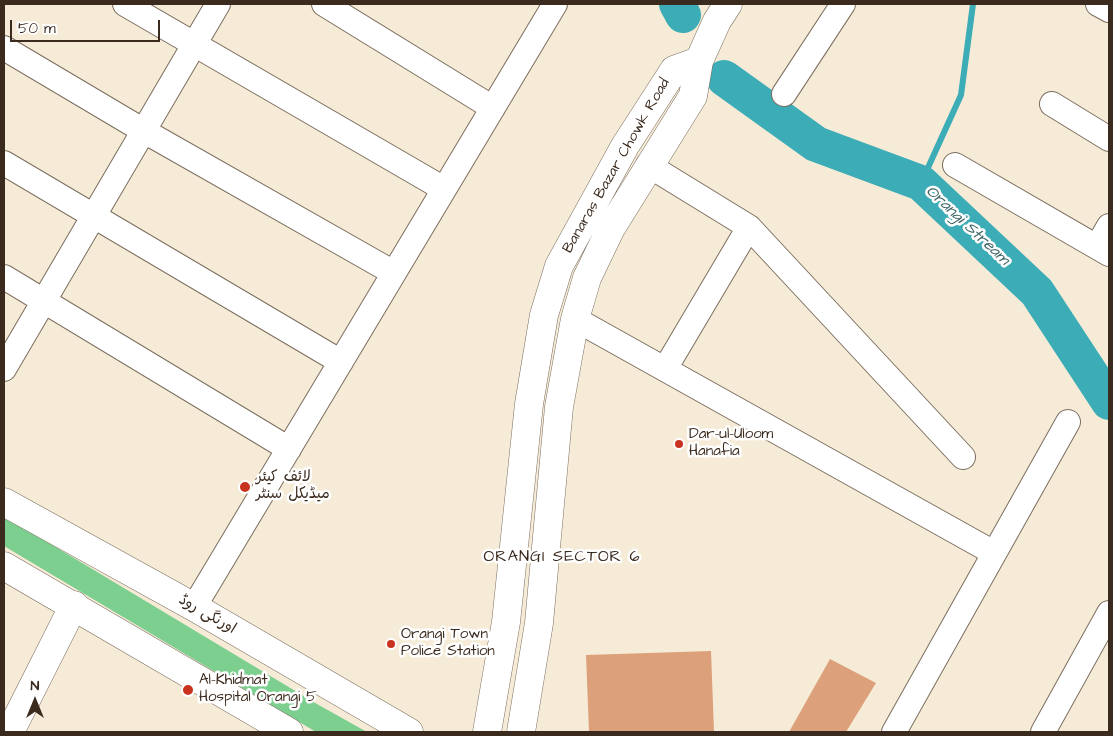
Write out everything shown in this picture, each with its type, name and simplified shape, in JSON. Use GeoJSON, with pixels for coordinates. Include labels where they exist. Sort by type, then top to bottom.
{"type":"FeatureCollection","features":[{"type":"Feature","properties":{"kind":"main road","name":"Banaras Bazar Chowk Road"},"geometry":{"type":"LineString","coordinates":[[521,732],[539,623],[559,407],[575,319],[588,278],[611,228],[648,165],[693,96],[698,61],[717,21],[728,4]]}},
{"type":"Feature","properties":{"kind":"main road","name":"Banaras Bazar Chowk Road"},"geometry":{"type":"LineString","coordinates":[[487,732],[506,622],[529,404],[544,315],[559,266],[626,146],[674,70],[698,61]]}},
{"type":"Feature","properties":{"kind":"main road","name":"اورنگی روڈ"},"geometry":{"type":"LineString","coordinates":[[4,502],[194,607],[409,732]]}},
{"type":"Feature","properties":{"kind":"main road"},"geometry":{"type":"LineString","coordinates":[[4,566],[290,732]]}},
{"type":"Feature","properties":{"kind":"main road"},"geometry":{"type":"LineString","coordinates":[[10,732],[74,605]]}},
{"type":"Feature","properties":{"kind":"street"},"geometry":{"type":"LineString","coordinates":[[125,4],[444,189]]}},
{"type":"Feature","properties":{"kind":"street"},"geometry":{"type":"LineString","coordinates":[[4,369],[218,4]]}},
{"type":"Feature","properties":{"kind":"street"},"geometry":{"type":"LineString","coordinates":[[324,4],[493,108]]}},
{"type":"Feature","properties":{"kind":"street"},"geometry":{"type":"LineString","coordinates":[[784,94],[843,4]]}},
{"type":"Feature","properties":{"kind":"street"},"geometry":{"type":"LineString","coordinates":[[1098,4],[1109,10]]}},
{"type":"Feature","properties":{"kind":"street"},"geometry":{"type":"LineString","coordinates":[[194,607],[493,108],[550,5]]}},
{"type":"Feature","properties":{"kind":"street"},"geometry":{"type":"LineString","coordinates":[[4,48],[144,131],[394,273]]}},
{"type":"Feature","properties":{"kind":"street"},"geometry":{"type":"LineString","coordinates":[[1052,104],[1109,139]]}},
{"type":"Feature","properties":{"kind":"street"},"geometry":{"type":"LineString","coordinates":[[4,162],[341,362]]}},
{"type":"Feature","properties":{"kind":"street"},"geometry":{"type":"LineString","coordinates":[[648,165],[749,227],[963,457]]}},
{"type":"Feature","properties":{"kind":"street"},"geometry":{"type":"LineString","coordinates":[[956,165],[1103,250],[1109,226]]}},
{"type":"Feature","properties":{"kind":"street"},"geometry":{"type":"LineString","coordinates":[[665,369],[749,227]]}},
{"type":"Feature","properties":{"kind":"street"},"geometry":{"type":"LineString","coordinates":[[4,277],[289,449]]}},
{"type":"Feature","properties":{"kind":"street"},"geometry":{"type":"LineString","coordinates":[[575,319],[994,553]]}},
{"type":"Feature","properties":{"kind":"street"},"geometry":{"type":"LineString","coordinates":[[899,730],[994,553],[1068,422]]}},
{"type":"Feature","properties":{"kind":"street"},"geometry":{"type":"LineString","coordinates":[[1043,732],[1109,613]]}},
{"type":"Feature","properties":{"kind":"green space"},"geometry":{"type":"Polygon","coordinates":[[[4,516],[317,704],[367,732],[316,732],[4,546],[4,516]]]}},
{"type":"Feature","properties":{"kind":"building"},"geometry":{"type":"Polygon","coordinates":[[[711,651],[714,732],[589,732],[586,655],[711,651]]]}},
{"type":"Feature","properties":{"kind":"building"},"geometry":{"type":"Polygon","coordinates":[[[830,659],[876,683],[846,732],[789,732],[830,659]]]}},
{"type":"Feature","properties":{"kind":"waterway","name":"Orangi Stream"},"geometry":{"type":"LineString","coordinates":[[677,4],[683,15]]}},
{"type":"Feature","properties":{"kind":"waterway"},"geometry":{"type":"LineString","coordinates":[[921,183],[961,95],[973,4]]}},
{"type":"Feature","properties":{"kind":"waterway","name":"Orangi Stream"},"geometry":{"type":"LineString","coordinates":[[724,78],[816,144],[921,183],[1037,292],[1109,402]]}},
{"type":"Feature","properties":{"kind":"place","name":"Dar-ul-Uloom Hanafia"},"geometry":{"type":"Point","coordinates":[679,444]}},
{"type":"Feature","properties":{"kind":"place","name":"لائف کیئر میڈیکل سنٹر"},"geometry":{"type":"Point","coordinates":[245,487]}},
{"type":"Feature","properties":{"kind":"place","name":"Orangi Town Police Station"},"geometry":{"type":"Point","coordinates":[391,644]}},
{"type":"Feature","properties":{"kind":"place","name":"Al-Khidmat Hospital Orangi 5"},"geometry":{"type":"Point","coordinates":[188,690]}},
{"type":"Feature","properties":{"kind":"district","name":"ORANGI SECTOR 6"},"geometry":{"type":"Point","coordinates":[562,558]}}]}
